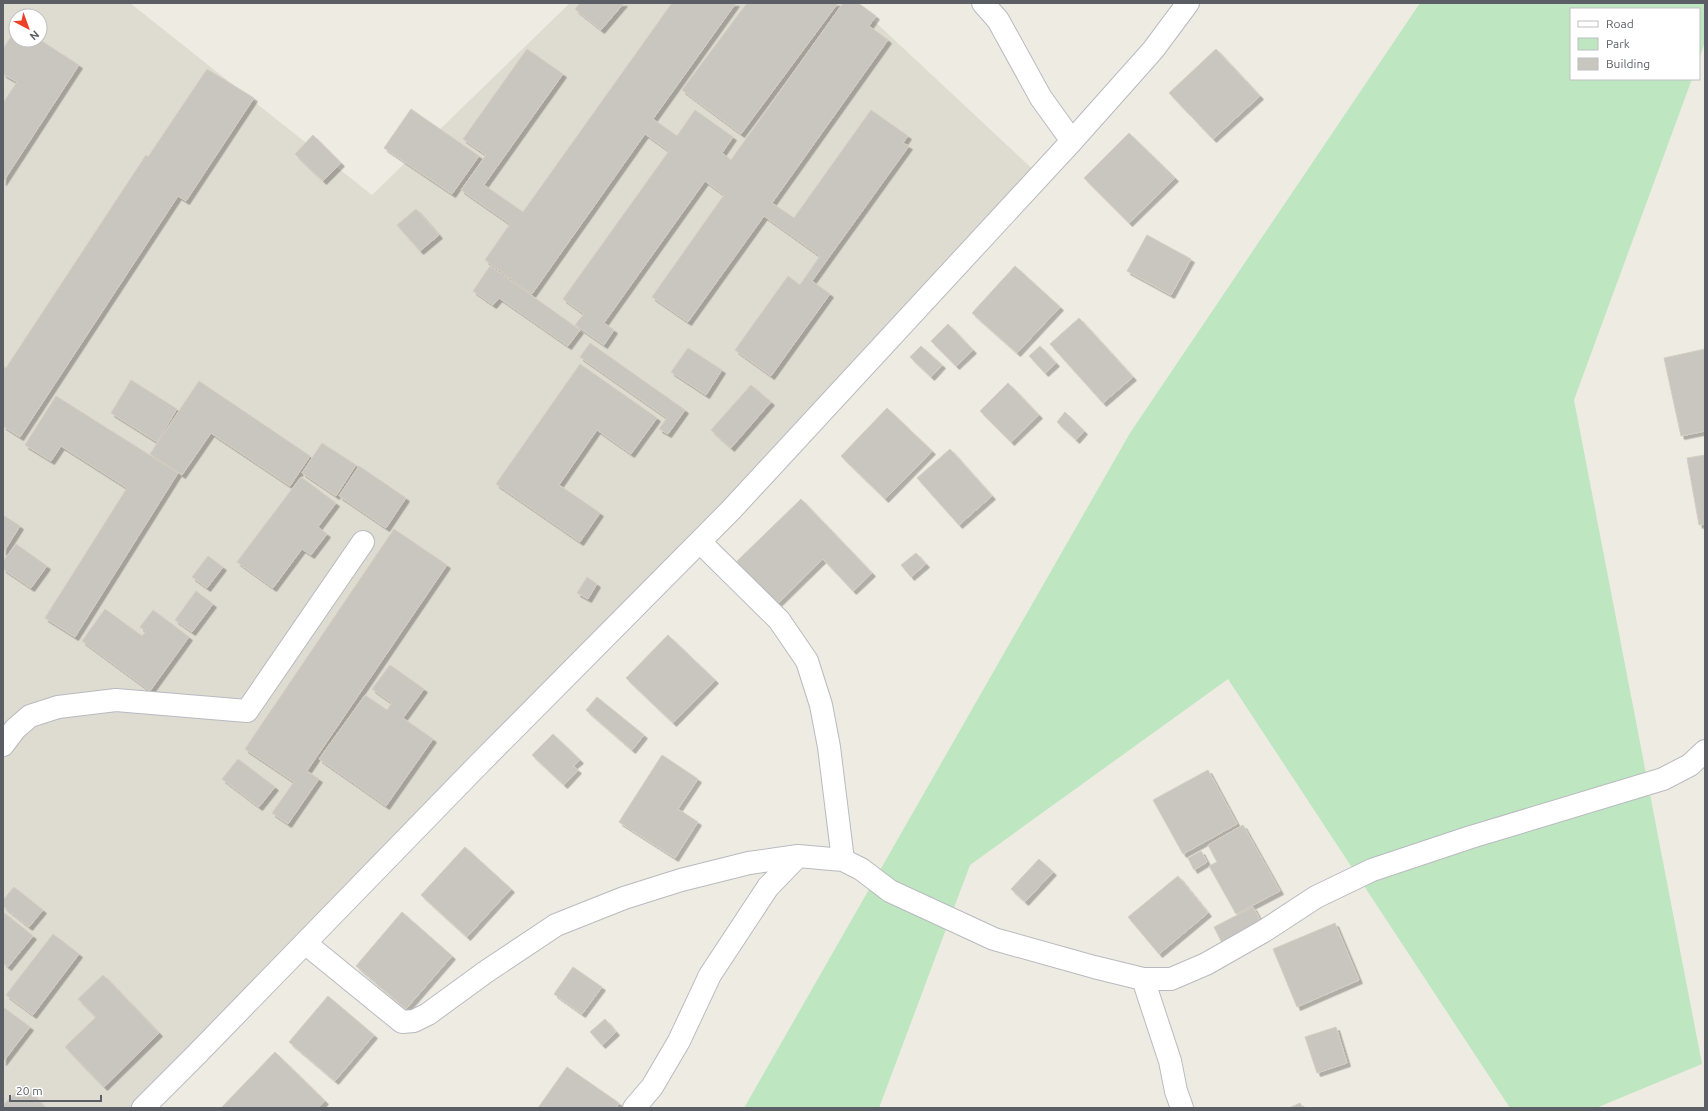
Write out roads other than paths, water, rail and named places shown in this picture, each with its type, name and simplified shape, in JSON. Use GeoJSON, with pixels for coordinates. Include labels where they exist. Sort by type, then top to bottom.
{"type":"FeatureCollection","features":[{"type":"Feature","properties":{"kind":"street"},"geometry":{"type":"LineString","coordinates":[[983,3],[998,20],[1041,98],[1072,141]]}},
{"type":"Feature","properties":{"kind":"street"},"geometry":{"type":"LineString","coordinates":[[154,1104],[305,943],[478,765],[700,542],[912,316],[1072,141],[1153,50],[1188,3]]}},
{"type":"Feature","properties":{"kind":"street"},"geometry":{"type":"LineString","coordinates":[[3,745],[15,729],[30,716],[58,706],[116,700],[247,711],[363,542]]}},
{"type":"Feature","properties":{"kind":"street"},"geometry":{"type":"LineString","coordinates":[[700,542],[779,620],[807,661],[821,705],[830,747],[843,860]]}},
{"type":"Feature","properties":{"kind":"street"},"geometry":{"type":"LineString","coordinates":[[305,943],[402,1022],[414,1021],[428,1014],[487,971],[556,925],[624,898],[681,880],[749,863],[798,856],[843,860],[861,869],[890,891],[994,939],[1094,968],[1143,979],[1171,979],[1206,964],[1264,931],[1316,897],[1372,870],[1471,837],[1663,779],[1690,764],[1705,751]]}},
{"type":"Feature","properties":{"kind":"street"},"geometry":{"type":"LineString","coordinates":[[634,1108],[652,1087],[679,1041],[714,969],[768,887],[798,856]]}},
{"type":"Feature","properties":{"kind":"street"},"geometry":{"type":"LineString","coordinates":[[1143,979],[1170,1061],[1176,1091],[1182,1108]]}}]}
